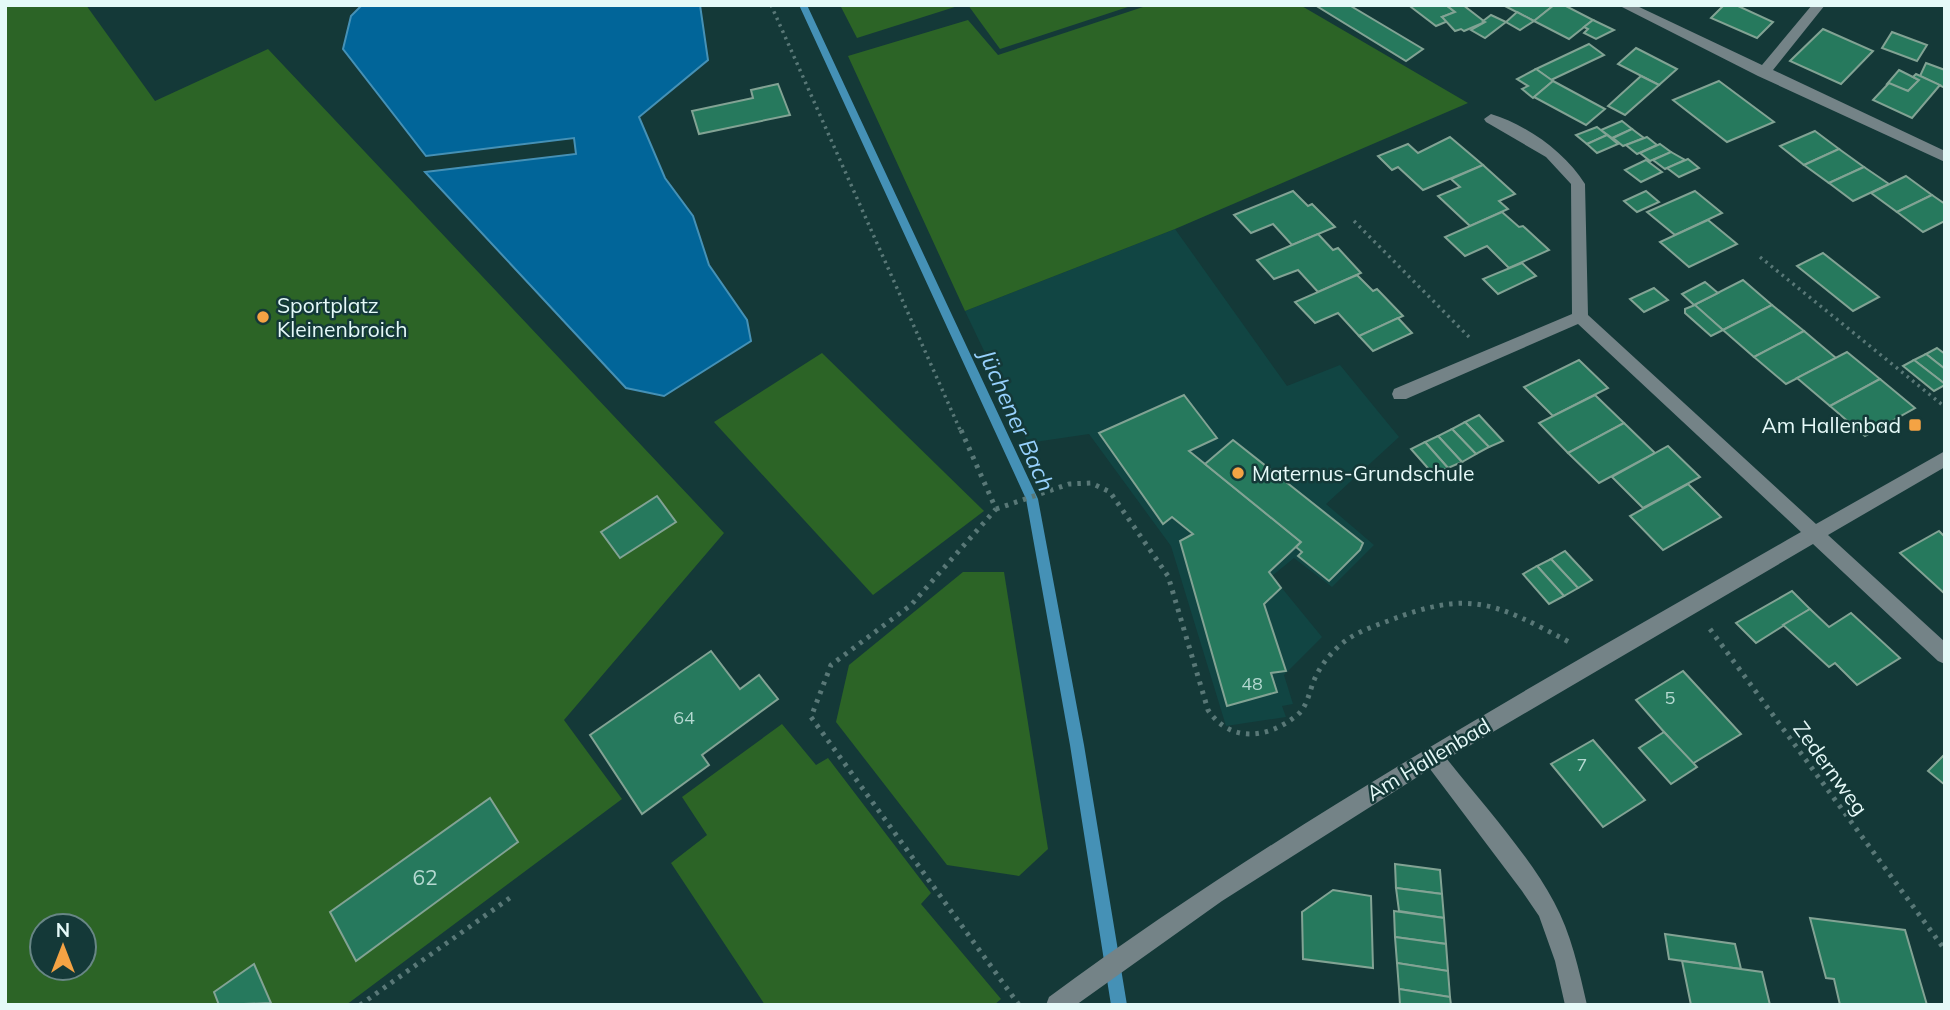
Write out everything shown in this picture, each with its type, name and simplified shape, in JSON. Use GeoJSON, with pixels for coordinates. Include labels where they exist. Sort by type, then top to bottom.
{"type":"FeatureCollection","features":[{"type":"Feature","properties":{"kind":"street"},"geometry":{"type":"LineString","coordinates":[[1624,5],[1945,157]]}},
{"type":"Feature","properties":{"kind":"street"},"geometry":{"type":"LineString","coordinates":[[1763,73],[1819,5]]}},
{"type":"Feature","properties":{"kind":"street"},"geometry":{"type":"LineString","coordinates":[[1491,119],[1543,146],[1568,169],[1578,184],[1580,317],[1812,535],[1945,655]]}},
{"type":"Feature","properties":{"kind":"street"},"geometry":{"type":"LineString","coordinates":[[1400,394],[1580,317]]}},
{"type":"Feature","properties":{"kind":"street","name":"Am Hallenbad"},"geometry":{"type":"LineString","coordinates":[[1060,1003],[1195,906],[1318,825],[1945,458]]}},
{"type":"Feature","properties":{"kind":"street"},"geometry":{"type":"LineString","coordinates":[[1433,757],[1530,883],[1547,910],[1566,961],[1576,1005]]}},
{"type":"Feature","properties":{"kind":"path"},"geometry":{"type":"LineString","coordinates":[[771,5],[996,509]]}},
{"type":"Feature","properties":{"kind":"path"},"geometry":{"type":"LineString","coordinates":[[1354,221],[1488,356]]}},
{"type":"Feature","properties":{"kind":"path"},"geometry":{"type":"LineString","coordinates":[[1760,257],[1945,407]]}},
{"type":"Feature","properties":{"kind":"path"},"geometry":{"type":"LineString","coordinates":[[1019,1005],[811,717],[831,665],[911,605],[996,509],[1063,486],[1091,483],[1105,488],[1155,554],[1174,590],[1208,710],[1217,725],[1232,734],[1263,732],[1297,715],[1303,709],[1315,678],[1325,662],[1346,640],[1445,603],[1459,601],[1491,606],[1601,657]]}},
{"type":"Feature","properties":{"kind":"path","name":"Zedernweg"},"geometry":{"type":"LineString","coordinates":[[1692,604],[1945,950]]}},
{"type":"Feature","properties":{"kind":"path"},"geometry":{"type":"LineString","coordinates":[[360,1005],[514,895]]}},
{"type":"Feature","properties":{"kind":"shaded area","name":"Maternus-Grundschule"},"geometry":{"type":"Polygon","coordinates":[[[1175,229],[1287,386],[1340,365],[1399,437],[1326,504],[1374,545],[1332,587],[1294,558],[1272,576],[1322,637],[1284,675],[1293,704],[1282,706],[1286,717],[1226,726],[1171,546],[1089,434],[1028,443],[965,311],[1175,229]]]}},
{"type":"Feature","properties":{"kind":"green space","name":"Sportplatz Kleinenbroich"},"geometry":{"type":"Polygon","coordinates":[[[5,5],[86,5],[155,101],[268,49],[724,533],[564,720],[622,799],[346,1005],[5,1005],[5,5]]]}},
{"type":"Feature","properties":{"kind":"green space"},"geometry":{"type":"Polygon","coordinates":[[[840,5],[961,5],[857,38],[840,5]]]}},
{"type":"Feature","properties":{"kind":"green space"},"geometry":{"type":"Polygon","coordinates":[[[968,5],[1134,5],[1000,49],[968,5]]]}},
{"type":"Feature","properties":{"kind":"green space"},"geometry":{"type":"Polygon","coordinates":[[[1149,5],[1300,5],[1468,103],[1175,229],[965,311],[848,56],[968,20],[998,55],[1149,5]]]}},
{"type":"Feature","properties":{"kind":"green space"},"geometry":{"type":"Polygon","coordinates":[[[822,353],[984,511],[873,595],[714,422],[822,353]]]}},
{"type":"Feature","properties":{"kind":"green space"},"geometry":{"type":"Polygon","coordinates":[[[963,572],[1004,572],[1048,849],[1019,876],[947,865],[836,722],[849,665],[963,572]]]}},
{"type":"Feature","properties":{"kind":"green space"},"geometry":{"type":"Polygon","coordinates":[[[782,724],[816,765],[828,758],[931,893],[921,904],[1001,999],[994,1005],[765,1005],[671,863],[707,835],[682,797],[782,724]]]}},
{"type":"Feature","properties":{"kind":"water"},"geometry":{"type":"Polygon","coordinates":[[[362,5],[700,5],[708,60],[639,117],[665,178],[693,216],[709,265],[747,320],[751,341],[664,396],[626,388],[425,172],[576,154],[574,138],[426,156],[343,49],[351,16],[362,5]]]}},
{"type":"Feature","properties":{"kind":"building"},"geometry":{"type":"Polygon","coordinates":[[[1315,5],[1349,5],[1423,49],[1406,61],[1315,5]]]}},
{"type":"Feature","properties":{"kind":"building"},"geometry":{"type":"Polygon","coordinates":[[[1446,5],[1455,12],[1442,17],[1448,21],[1436,26],[1411,7],[1446,5]]]}},
{"type":"Feature","properties":{"kind":"building"},"geometry":{"type":"Polygon","coordinates":[[[1446,5],[1463,5],[1485,22],[1464,31],[1455,31],[1442,17],[1455,12],[1446,5]]]}},
{"type":"Feature","properties":{"kind":"building"},"geometry":{"type":"Polygon","coordinates":[[[1503,5],[1554,5],[1534,21],[1503,5]]]}},
{"type":"Feature","properties":{"kind":"building"},"geometry":{"type":"Polygon","coordinates":[[[1554,5],[1564,5],[1593,20],[1569,39],[1534,21],[1554,5]]]}},
{"type":"Feature","properties":{"kind":"building"},"geometry":{"type":"Polygon","coordinates":[[[1724,5],[1736,5],[1773,22],[1757,38],[1711,18],[1724,5]]]}},
{"type":"Feature","properties":{"kind":"building"},"geometry":{"type":"Polygon","coordinates":[[[1517,12],[1534,21],[1520,30],[1506,22],[1517,12]]]}},
{"type":"Feature","properties":{"kind":"building"},"geometry":{"type":"Polygon","coordinates":[[[1491,15],[1506,22],[1485,38],[1471,30],[1485,22],[1483,21],[1491,15]]]}},
{"type":"Feature","properties":{"kind":"building"},"geometry":{"type":"Polygon","coordinates":[[[1593,20],[1614,30],[1596,39],[1584,33],[1588,29],[1584,27],[1593,20]]]}},
{"type":"Feature","properties":{"kind":"building"},"geometry":{"type":"Polygon","coordinates":[[[1823,29],[1873,51],[1841,84],[1790,61],[1823,29]]]}},
{"type":"Feature","properties":{"kind":"building"},"geometry":{"type":"Polygon","coordinates":[[[1892,32],[1927,45],[1917,61],[1882,48],[1892,32]]]}},
{"type":"Feature","properties":{"kind":"building"},"geometry":{"type":"Polygon","coordinates":[[[1589,44],[1604,55],[1551,80],[1536,69],[1589,44]]]}},
{"type":"Feature","properties":{"kind":"building"},"geometry":{"type":"Polygon","coordinates":[[[1636,48],[1677,69],[1659,85],[1618,64],[1636,48]]]}},
{"type":"Feature","properties":{"kind":"building"},"geometry":{"type":"Polygon","coordinates":[[[1926,63],[1945,70],[1945,88],[1920,76],[1926,63]]]}},
{"type":"Feature","properties":{"kind":"building"},"geometry":{"type":"Polygon","coordinates":[[[1536,69],[1553,81],[1533,98],[1522,89],[1528,86],[1517,79],[1536,69]]]}},
{"type":"Feature","properties":{"kind":"building"},"geometry":{"type":"Polygon","coordinates":[[[1899,70],[1919,80],[1908,91],[1887,84],[1899,70]]]}},
{"type":"Feature","properties":{"kind":"building"},"geometry":{"type":"Polygon","coordinates":[[[1916,74],[1940,85],[1912,118],[1873,100],[1889,83],[1908,91],[1919,80],[1913,77],[1916,74]]]}},
{"type":"Feature","properties":{"kind":"building"},"geometry":{"type":"Polygon","coordinates":[[[1641,76],[1659,85],[1625,115],[1608,106],[1641,76]]]}},
{"type":"Feature","properties":{"kind":"building"},"geometry":{"type":"Polygon","coordinates":[[[1553,81],[1605,109],[1586,125],[1534,97],[1553,81]]]}},
{"type":"Feature","properties":{"kind":"building"},"geometry":{"type":"Polygon","coordinates":[[[1719,81],[1774,122],[1727,142],[1673,100],[1719,81]]]}},
{"type":"Feature","properties":{"kind":"building"},"geometry":{"type":"Polygon","coordinates":[[[778,84],[790,115],[699,134],[692,111],[753,98],[751,90],[778,84]]]}},
{"type":"Feature","properties":{"kind":"building"},"geometry":{"type":"Polygon","coordinates":[[[1622,121],[1632,129],[1612,138],[1601,130],[1622,121]]]}},
{"type":"Feature","properties":{"kind":"building"},"geometry":{"type":"Polygon","coordinates":[[[1597,127],[1607,135],[1587,144],[1576,135],[1597,127]]]}},
{"type":"Feature","properties":{"kind":"building"},"geometry":{"type":"Polygon","coordinates":[[[1632,129],[1644,138],[1623,146],[1613,138],[1632,129]]]}},
{"type":"Feature","properties":{"kind":"building"},"geometry":{"type":"Polygon","coordinates":[[[1815,131],[1839,149],[1804,165],[1780,146],[1815,131]]]}},
{"type":"Feature","properties":{"kind":"building"},"geometry":{"type":"Polygon","coordinates":[[[1607,135],[1618,144],[1597,153],[1587,144],[1607,135]]]}},
{"type":"Feature","properties":{"kind":"building"},"geometry":{"type":"Polygon","coordinates":[[[1450,137],[1483,165],[1423,190],[1398,167],[1392,170],[1378,156],[1408,144],[1418,153],[1450,137]]]}},
{"type":"Feature","properties":{"kind":"building"},"geometry":{"type":"Polygon","coordinates":[[[1647,137],[1657,145],[1637,154],[1626,145],[1647,137]]]}},
{"type":"Feature","properties":{"kind":"building"},"geometry":{"type":"Polygon","coordinates":[[[1660,144],[1671,152],[1650,161],[1640,153],[1660,144]]]}},
{"type":"Feature","properties":{"kind":"building"},"geometry":{"type":"Polygon","coordinates":[[[1839,149],[1864,167],[1829,183],[1804,165],[1839,149]]]}},
{"type":"Feature","properties":{"kind":"building"},"geometry":{"type":"Polygon","coordinates":[[[1671,152],[1685,160],[1665,169],[1653,160],[1671,152]]]}},
{"type":"Feature","properties":{"kind":"building"},"geometry":{"type":"Polygon","coordinates":[[[1688,159],[1699,168],[1679,177],[1667,168],[1688,159]]]}},
{"type":"Feature","properties":{"kind":"building"},"geometry":{"type":"Polygon","coordinates":[[[1646,160],[1662,172],[1641,182],[1625,170],[1646,160]]]}},
{"type":"Feature","properties":{"kind":"building"},"geometry":{"type":"Polygon","coordinates":[[[1483,165],[1515,194],[1499,201],[1508,209],[1470,226],[1438,196],[1460,187],[1451,179],[1483,165]]]}},
{"type":"Feature","properties":{"kind":"building"},"geometry":{"type":"Polygon","coordinates":[[[1864,167],[1889,184],[1853,201],[1829,183],[1864,167]]]}},
{"type":"Feature","properties":{"kind":"building"},"geometry":{"type":"Polygon","coordinates":[[[1906,176],[1932,195],[1897,212],[1871,193],[1906,176]]]}},
{"type":"Feature","properties":{"kind":"building"},"geometry":{"type":"Polygon","coordinates":[[[1293,191],[1308,206],[1312,204],[1335,227],[1292,245],[1273,224],[1251,233],[1234,215],[1293,191]]]}},
{"type":"Feature","properties":{"kind":"building"},"geometry":{"type":"Polygon","coordinates":[[[1646,191],[1659,202],[1637,212],[1624,201],[1646,191]]]}},
{"type":"Feature","properties":{"kind":"building"},"geometry":{"type":"Polygon","coordinates":[[[1695,191],[1722,213],[1675,235],[1647,212],[1695,191]]]}},
{"type":"Feature","properties":{"kind":"building"},"geometry":{"type":"Polygon","coordinates":[[[1932,195],[1945,204],[1945,221],[1923,232],[1897,212],[1932,195]]]}},
{"type":"Feature","properties":{"kind":"building"},"geometry":{"type":"Polygon","coordinates":[[[1502,212],[1519,227],[1523,226],[1549,250],[1509,268],[1487,246],[1465,256],[1445,237],[1502,212]]]}},
{"type":"Feature","properties":{"kind":"building"},"geometry":{"type":"Polygon","coordinates":[[[1708,220],[1737,244],[1689,267],[1660,242],[1708,220]]]}},
{"type":"Feature","properties":{"kind":"building"},"geometry":{"type":"Polygon","coordinates":[[[1318,234],[1333,250],[1338,248],[1361,273],[1318,292],[1298,270],[1274,279],[1257,260],[1318,234]]]}},
{"type":"Feature","properties":{"kind":"building"},"geometry":{"type":"Polygon","coordinates":[[[1823,253],[1879,297],[1853,311],[1797,266],[1823,253]]]}},
{"type":"Feature","properties":{"kind":"building"},"geometry":{"type":"Polygon","coordinates":[[[1522,263],[1536,276],[1498,294],[1483,279],[1522,263]]]}},
{"type":"Feature","properties":{"kind":"building"},"geometry":{"type":"Polygon","coordinates":[[[1357,275],[1373,291],[1377,289],[1403,316],[1359,336],[1338,313],[1315,323],[1295,302],[1357,275]]]}},
{"type":"Feature","properties":{"kind":"building"},"geometry":{"type":"Polygon","coordinates":[[[1743,280],[1772,305],[1723,330],[1694,305],[1743,280]]]}},
{"type":"Feature","properties":{"kind":"building"},"geometry":{"type":"Polygon","coordinates":[[[1705,282],[1718,293],[1694,305],[1682,294],[1705,282]]]}},
{"type":"Feature","properties":{"kind":"building"},"geometry":{"type":"Polygon","coordinates":[[[1654,288],[1668,300],[1644,312],[1630,299],[1654,288]]]}},
{"type":"Feature","properties":{"kind":"building"},"geometry":{"type":"Polygon","coordinates":[[[1695,305],[1723,330],[1711,336],[1685,313],[1685,309],[1695,305]]]}},
{"type":"Feature","properties":{"kind":"building"},"geometry":{"type":"Polygon","coordinates":[[[1772,305],[1804,331],[1754,357],[1723,330],[1772,305]]]}},
{"type":"Feature","properties":{"kind":"building"},"geometry":{"type":"Polygon","coordinates":[[[1398,318],[1412,333],[1373,351],[1359,336],[1398,318]]]}},
{"type":"Feature","properties":{"kind":"building"},"geometry":{"type":"Polygon","coordinates":[[[1804,331],[1836,358],[1786,384],[1754,357],[1804,331]]]}},
{"type":"Feature","properties":{"kind":"building"},"geometry":{"type":"Polygon","coordinates":[[[1937,348],[1945,354],[1945,369],[1926,354],[1937,348]]]}},
{"type":"Feature","properties":{"kind":"building"},"geometry":{"type":"Polygon","coordinates":[[[1847,352],[1880,379],[1830,406],[1797,378],[1847,352]]]}},
{"type":"Feature","properties":{"kind":"building"},"geometry":{"type":"Polygon","coordinates":[[[1926,354],[1945,369],[1945,384],[1914,360],[1926,354]]]}},
{"type":"Feature","properties":{"kind":"building"},"geometry":{"type":"Polygon","coordinates":[[[1579,360],[1608,388],[1553,416],[1524,387],[1579,360]]]}},
{"type":"Feature","properties":{"kind":"building"},"geometry":{"type":"Polygon","coordinates":[[[1914,360],[1945,385],[1934,391],[1903,366],[1914,360]]]}},
{"type":"Feature","properties":{"kind":"building"},"geometry":{"type":"Polygon","coordinates":[[[1880,379],[1915,408],[1865,436],[1830,406],[1880,379]]]}},
{"type":"Feature","properties":{"kind":"building"},"geometry":{"type":"Polygon","coordinates":[[[1184,395],[1217,438],[1189,451],[1301,542],[1269,572],[1281,588],[1264,604],[1286,671],[1271,673],[1277,692],[1227,706],[1180,541],[1193,534],[1172,517],[1163,524],[1099,433],[1184,395]]]}},
{"type":"Feature","properties":{"kind":"building"},"geometry":{"type":"Polygon","coordinates":[[[1595,395],[1624,423],[1568,453],[1539,423],[1595,395]]]}},
{"type":"Feature","properties":{"kind":"building"},"geometry":{"type":"Polygon","coordinates":[[[1479,415],[1503,441],[1489,447],[1465,422],[1479,415]]]}},
{"type":"Feature","properties":{"kind":"building"},"geometry":{"type":"Polygon","coordinates":[[[1465,422],[1489,447],[1476,454],[1452,429],[1465,422]]]}},
{"type":"Feature","properties":{"kind":"building"},"geometry":{"type":"Polygon","coordinates":[[[1624,423],[1655,453],[1599,483],[1568,453],[1624,423]]]}},
{"type":"Feature","properties":{"kind":"building"},"geometry":{"type":"Polygon","coordinates":[[[1452,429],[1476,454],[1462,462],[1438,436],[1452,429]]]}},
{"type":"Feature","properties":{"kind":"building"},"geometry":{"type":"Polygon","coordinates":[[[1438,436],[1462,462],[1448,468],[1425,442],[1438,436]]]}},
{"type":"Feature","properties":{"kind":"building"},"geometry":{"type":"Polygon","coordinates":[[[1233,440],[1363,543],[1360,550],[1329,581],[1298,556],[1302,552],[1296,547],[1301,542],[1205,464],[1233,440]]]}},
{"type":"Feature","properties":{"kind":"building"},"geometry":{"type":"Polygon","coordinates":[[[1425,442],[1448,468],[1434,475],[1411,449],[1425,442]]]}},
{"type":"Feature","properties":{"kind":"building"},"geometry":{"type":"Polygon","coordinates":[[[1668,446],[1700,477],[1643,508],[1612,477],[1668,446]]]}},
{"type":"Feature","properties":{"kind":"building"},"geometry":{"type":"Polygon","coordinates":[[[1688,484],[1721,517],[1663,550],[1630,516],[1688,484]]]}},
{"type":"Feature","properties":{"kind":"building"},"geometry":{"type":"Polygon","coordinates":[[[657,496],[676,522],[620,558],[601,532],[657,496]]]}},
{"type":"Feature","properties":{"kind":"building"},"geometry":{"type":"Polygon","coordinates":[[[1939,531],[1945,537],[1945,594],[1900,553],[1939,531]]]}},
{"type":"Feature","properties":{"kind":"building"},"geometry":{"type":"Polygon","coordinates":[[[1565,551],[1592,580],[1578,588],[1551,559],[1565,551]]]}},
{"type":"Feature","properties":{"kind":"building"},"geometry":{"type":"Polygon","coordinates":[[[1551,559],[1578,588],[1564,596],[1537,566],[1551,559]]]}},
{"type":"Feature","properties":{"kind":"building"},"geometry":{"type":"Polygon","coordinates":[[[1537,566],[1564,596],[1549,604],[1523,574],[1537,566]]]}},
{"type":"Feature","properties":{"kind":"building"},"geometry":{"type":"Polygon","coordinates":[[[1792,591],[1810,609],[1756,643],[1736,623],[1792,591]]]}},
{"type":"Feature","properties":{"kind":"building"},"geometry":{"type":"Polygon","coordinates":[[[1810,609],[1829,627],[1851,613],[1900,658],[1857,685],[1835,663],[1829,667],[1783,625],[1810,609]]]}},
{"type":"Feature","properties":{"kind":"building"},"geometry":{"type":"Polygon","coordinates":[[[711,651],[740,689],[759,675],[778,699],[702,755],[709,765],[642,814],[590,735],[711,651]]]}},
{"type":"Feature","properties":{"kind":"building"},"geometry":{"type":"Polygon","coordinates":[[[1683,671],[1741,734],[1692,764],[1636,700],[1683,671]]]}},
{"type":"Feature","properties":{"kind":"building"},"geometry":{"type":"Polygon","coordinates":[[[1664,732],[1697,767],[1671,784],[1639,748],[1664,732]]]}},
{"type":"Feature","properties":{"kind":"building"},"geometry":{"type":"Polygon","coordinates":[[[1593,740],[1645,800],[1603,827],[1551,764],[1593,740]]]}},
{"type":"Feature","properties":{"kind":"building"},"geometry":{"type":"Polygon","coordinates":[[[1945,754],[1945,785],[1928,771],[1945,754]]]}},
{"type":"Feature","properties":{"kind":"building"},"geometry":{"type":"Polygon","coordinates":[[[490,798],[518,842],[356,961],[330,912],[490,798]]]}},
{"type":"Feature","properties":{"kind":"building"},"geometry":{"type":"Polygon","coordinates":[[[1395,864],[1440,870],[1442,894],[1396,888],[1395,864]]]}},
{"type":"Feature","properties":{"kind":"building"},"geometry":{"type":"Polygon","coordinates":[[[1396,888],[1442,894],[1444,918],[1399,911],[1396,888]]]}},
{"type":"Feature","properties":{"kind":"building"},"geometry":{"type":"Polygon","coordinates":[[[1333,890],[1371,896],[1373,968],[1303,959],[1302,912],[1333,890]]]}},
{"type":"Feature","properties":{"kind":"building"},"geometry":{"type":"Polygon","coordinates":[[[1394,911],[1444,918],[1446,944],[1395,937],[1394,911]]]}},
{"type":"Feature","properties":{"kind":"building"},"geometry":{"type":"Polygon","coordinates":[[[1810,918],[1905,930],[1927,1005],[1840,1005],[1834,979],[1826,978],[1810,918]]]}},
{"type":"Feature","properties":{"kind":"building"},"geometry":{"type":"Polygon","coordinates":[[[1665,934],[1735,944],[1741,969],[1669,959],[1665,934]]]}},
{"type":"Feature","properties":{"kind":"building"},"geometry":{"type":"Polygon","coordinates":[[[1395,937],[1446,944],[1448,971],[1397,963],[1395,937]]]}},
{"type":"Feature","properties":{"kind":"building"},"geometry":{"type":"Polygon","coordinates":[[[1682,961],[1762,972],[1770,1005],[1691,1005],[1682,961]]]}},
{"type":"Feature","properties":{"kind":"building"},"geometry":{"type":"Polygon","coordinates":[[[1397,963],[1448,971],[1450,997],[1399,989],[1397,963]]]}},
{"type":"Feature","properties":{"kind":"building"},"geometry":{"type":"Polygon","coordinates":[[[254,964],[271,1003],[219,1005],[214,992],[254,964]]]}},
{"type":"Feature","properties":{"kind":"building"},"geometry":{"type":"Polygon","coordinates":[[[1399,989],[1450,997],[1451,1005],[1400,1005],[1399,989]]]}},
{"type":"Feature","properties":{"kind":"waterway","name":"Jüchener Bach"},"geometry":{"type":"LineString","coordinates":[[803,5],[1032,499],[1077,745],[1119,1005]]}},
{"type":"Feature","properties":{"kind":"place","name":"Sportplatz Kleinenbroich"},"geometry":{"type":"Point","coordinates":[263,317]}},
{"type":"Feature","properties":{"kind":"place","name":"Am Hallenbad"},"geometry":{"type":"Point","coordinates":[1915,425]}},
{"type":"Feature","properties":{"kind":"place","name":"Maternus-Grundschule"},"geometry":{"type":"Point","coordinates":[1238,473]}}]}
